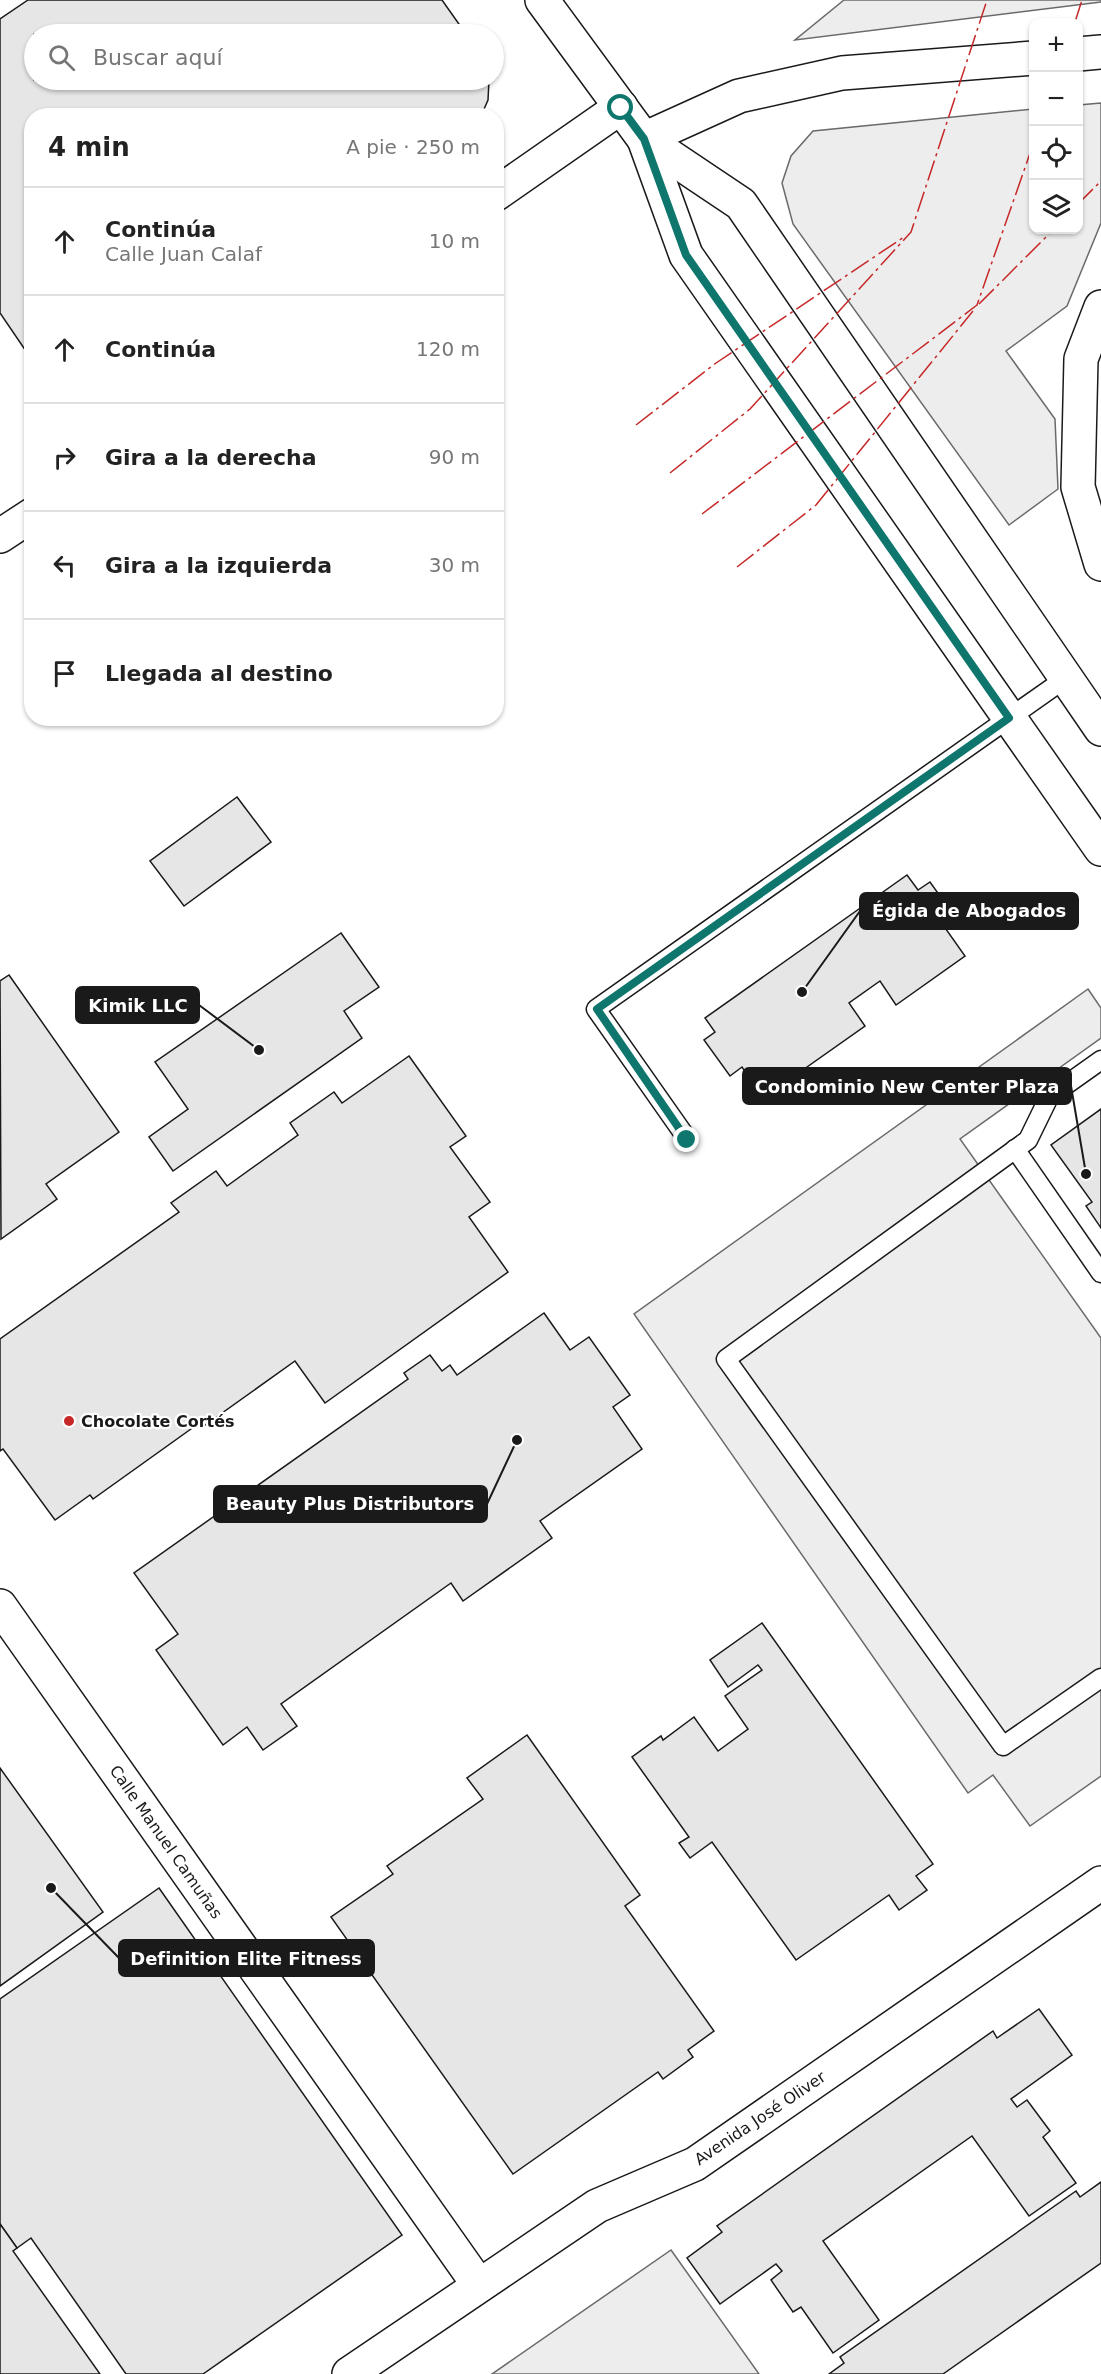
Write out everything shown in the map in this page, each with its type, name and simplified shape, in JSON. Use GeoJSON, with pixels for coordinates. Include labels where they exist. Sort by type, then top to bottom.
{"type":"FeatureCollection","features":[{"type":"Feature","properties":{"kind":"street"},"geometry":{"type":"LineString","coordinates":[[542,0],[644,139],[686,255],[1101,849]]}},
{"type":"Feature","properties":{"kind":"street"},"geometry":{"type":"LineString","coordinates":[[1083,54],[1101,52]]}},
{"type":"Feature","properties":{"kind":"street"},"geometry":{"type":"LineString","coordinates":[[644,139],[739,96],[842,73],[1029,58]]}},
{"type":"Feature","properties":{"kind":"street"},"geometry":{"type":"LineString","coordinates":[[504,188],[621,108]]}},
{"type":"Feature","properties":{"kind":"street"},"geometry":{"type":"LineString","coordinates":[[644,139],[741,204],[1101,729]]}},
{"type":"Feature","properties":{"kind":"street"},"geometry":{"type":"LineString","coordinates":[[1101,307],[1081,359],[1077,487],[1101,564]]}},
{"type":"Feature","properties":{"kind":"street"},"geometry":{"type":"LineString","coordinates":[[0,536],[24,520]]}},
{"type":"Feature","properties":{"kind":"street","name":"Calle Manuel Camuñas"},"geometry":{"type":"LineString","coordinates":[[0,1606],[478,2284]]}},
{"type":"Feature","properties":{"kind":"street","name":"Avenida José Oliver"},"geometry":{"type":"LineString","coordinates":[[349,2374],[478,2284],[597,2206],[695,2164],[1101,1883]]}},
{"type":"Feature","properties":{"kind":"lane"},"geometry":{"type":"LineString","coordinates":[[687,1140],[597,1009],[1066,678]]}},
{"type":"Feature","properties":{"kind":"lane"},"geometry":{"type":"LineString","coordinates":[[1101,1060],[1049,1097],[1028,1140],[726,1359],[1003,1746],[1101,1678]]}},
{"type":"Feature","properties":{"kind":"lane"},"geometry":{"type":"LineString","coordinates":[[1015,1149],[1101,1273]]}},
{"type":"Feature","properties":{"kind":"shaded area"},"geometry":{"type":"Polygon","coordinates":[[[844,0],[1101,0],[1101,2],[795,40],[844,0]]]}},
{"type":"Feature","properties":{"kind":"shaded area"},"geometry":{"type":"Polygon","coordinates":[[[1101,103],[1101,223],[1067,306],[1006,351],[1055,419],[1058,489],[1009,525],[793,224],[782,183],[791,156],[813,131],[1029,109],[1029,234],[1083,234],[1083,105],[1101,103]]]}},
{"type":"Feature","properties":{"kind":"shaded area"},"geometry":{"type":"Polygon","coordinates":[[[1088,989],[1101,1008],[1101,1038],[960,1139],[1101,1338],[1101,1776],[1030,1826],[993,1775],[968,1793],[634,1314],[1088,989]]]}},
{"type":"Feature","properties":{"kind":"shaded area"},"geometry":{"type":"Polygon","coordinates":[[[671,2250],[759,2374],[492,2374],[671,2250]]]}},
{"type":"Feature","properties":{"kind":"building"},"geometry":{"type":"Polygon","coordinates":[[[28,0],[442,0],[459,24],[24,24],[24,90],[488,90],[488,100],[484,108],[24,108],[24,348],[0,313],[0,19],[28,0]]]}},
{"type":"Feature","properties":{"kind":"building"},"geometry":{"type":"Polygon","coordinates":[[[237,797],[271,842],[184,906],[150,861],[237,797]]]}},
{"type":"Feature","properties":{"kind":"building"},"geometry":{"type":"Polygon","coordinates":[[[907,875],[918,890],[930,882],[955,917],[943,925],[965,956],[896,1005],[880,981],[849,1003],[865,1026],[763,1098],[742,1067],[730,1076],[704,1040],[715,1032],[705,1018],[907,875]]]}},
{"type":"Feature","properties":{"kind":"building"},"geometry":{"type":"Polygon","coordinates":[[[341,933],[379,987],[344,1011],[362,1038],[173,1171],[149,1137],[188,1109],[155,1062],[341,933]]]}},
{"type":"Feature","properties":{"kind":"building"},"geometry":{"type":"Polygon","coordinates":[[[9,975],[119,1132],[46,1184],[57,1199],[1,1239],[0,981],[9,975]]]}},
{"type":"Feature","properties":{"kind":"building"},"geometry":{"type":"Polygon","coordinates":[[[409,1056],[466,1136],[450,1147],[490,1202],[469,1217],[508,1272],[325,1403],[295,1361],[201,1428],[198,1424],[93,1499],[90,1495],[55,1520],[3,1449],[0,1451],[0,1339],[179,1212],[171,1203],[216,1171],[227,1186],[298,1135],[290,1123],[334,1092],[342,1103],[409,1056]]]}},
{"type":"Feature","properties":{"kind":"building"},"geometry":{"type":"Polygon","coordinates":[[[1101,1109],[1101,1228],[1086,1206],[1092,1202],[1051,1145],[1101,1109]]]}},
{"type":"Feature","properties":{"kind":"building"},"geometry":{"type":"Polygon","coordinates":[[[544,1313],[570,1350],[589,1337],[630,1395],[613,1407],[642,1449],[540,1521],[552,1538],[463,1601],[451,1583],[281,1704],[297,1726],[263,1750],[247,1727],[223,1745],[156,1650],[178,1634],[134,1573],[408,1379],[404,1373],[430,1355],[442,1371],[450,1365],[457,1375],[544,1313]]]}},
{"type":"Feature","properties":{"kind":"building"},"geometry":{"type":"Polygon","coordinates":[[[762,1623],[933,1864],[916,1876],[927,1890],[899,1910],[889,1895],[796,1960],[712,1842],[690,1858],[679,1843],[689,1837],[632,1757],[661,1736],[663,1740],[694,1717],[718,1751],[748,1729],[725,1696],[762,1670],[758,1665],[728,1687],[710,1660],[762,1623]]]}},
{"type":"Feature","properties":{"kind":"building"},"geometry":{"type":"Polygon","coordinates":[[[527,1735],[640,1895],[625,1906],[714,2031],[688,2050],[693,2057],[663,2079],[658,2072],[513,2174],[331,1917],[393,1874],[387,1866],[483,1799],[467,1778],[527,1735]]]}},
{"type":"Feature","properties":{"kind":"building"},"geometry":{"type":"Polygon","coordinates":[[[0,1768],[103,1912],[0,1986],[0,1768]]]}},
{"type":"Feature","properties":{"kind":"building"},"geometry":{"type":"Polygon","coordinates":[[[159,1888],[402,2235],[203,2374],[126,2374],[31,2238],[17,2248],[0,2224],[0,1999],[159,1888]]]}},
{"type":"Feature","properties":{"kind":"building"},"geometry":{"type":"Polygon","coordinates":[[[1039,2009],[1072,2055],[1011,2099],[1017,2107],[1027,2100],[1050,2131],[1043,2137],[1076,2183],[1029,2216],[972,2136],[823,2241],[879,2320],[833,2353],[801,2307],[793,2312],[771,2280],[782,2271],[776,2264],[720,2304],[687,2258],[722,2232],[717,2226],[993,2031],[997,2038],[1039,2009]]]}},
{"type":"Feature","properties":{"kind":"building"},"geometry":{"type":"Polygon","coordinates":[[[1101,2182],[1101,2263],[943,2374],[829,2374],[844,2363],[840,2357],[1076,2191],[1080,2197],[1101,2182]]]}},
{"type":"Feature","properties":{"kind":"building"},"geometry":{"type":"Polygon","coordinates":[[[0,2224],[17,2248],[13,2251],[100,2374],[0,2374],[0,2224]]]}},
{"type":"Feature","properties":{"kind":"power"},"geometry":{"type":"LineString","coordinates":[[670,473],[750,409],[911,232],[987,0]]}},
{"type":"Feature","properties":{"kind":"power"},"geometry":{"type":"LineString","coordinates":[[1076,18],[1082,0]]}},
{"type":"Feature","properties":{"kind":"power"},"geometry":{"type":"LineString","coordinates":[[702,514],[977,305],[1029,156]]}},
{"type":"Feature","properties":{"kind":"power"},"geometry":{"type":"LineString","coordinates":[[1083,199],[1101,181]]}},
{"type":"Feature","properties":{"kind":"power"},"geometry":{"type":"LineString","coordinates":[[979,304],[1049,234]]}},
{"type":"Feature","properties":{"kind":"power"},"geometry":{"type":"LineString","coordinates":[[636,425],[716,363],[904,237]]}},
{"type":"Feature","properties":{"kind":"power"},"geometry":{"type":"LineString","coordinates":[[737,567],[816,505],[973,311]]}},
{"type":"Feature","properties":{"kind":"place","name":"Égida de Abogados"},"geometry":{"type":"Point","coordinates":[802,992]}},
{"type":"Feature","properties":{"kind":"place","name":"Kimik LLC"},"geometry":{"type":"Point","coordinates":[259,1050]}},
{"type":"Feature","properties":{"kind":"place","name":"Condominio New Center Plaza"},"geometry":{"type":"Point","coordinates":[1086,1174]}},
{"type":"Feature","properties":{"kind":"place","name":"Chocolate Cortés"},"geometry":{"type":"Point","coordinates":[69,1421]}},
{"type":"Feature","properties":{"kind":"place","name":"Beauty Plus Distributors"},"geometry":{"type":"Point","coordinates":[517,1440]}},
{"type":"Feature","properties":{"kind":"place","name":"Definition Elite Fitness"},"geometry":{"type":"Point","coordinates":[51,1888]}},
{"type":"Feature","properties":{"kind":"route"},"geometry":{"type":"LineString","coordinates":[[621,108],[644,139],[686,255],[1009,718],[597,1009],[687,1140]]}}]}
